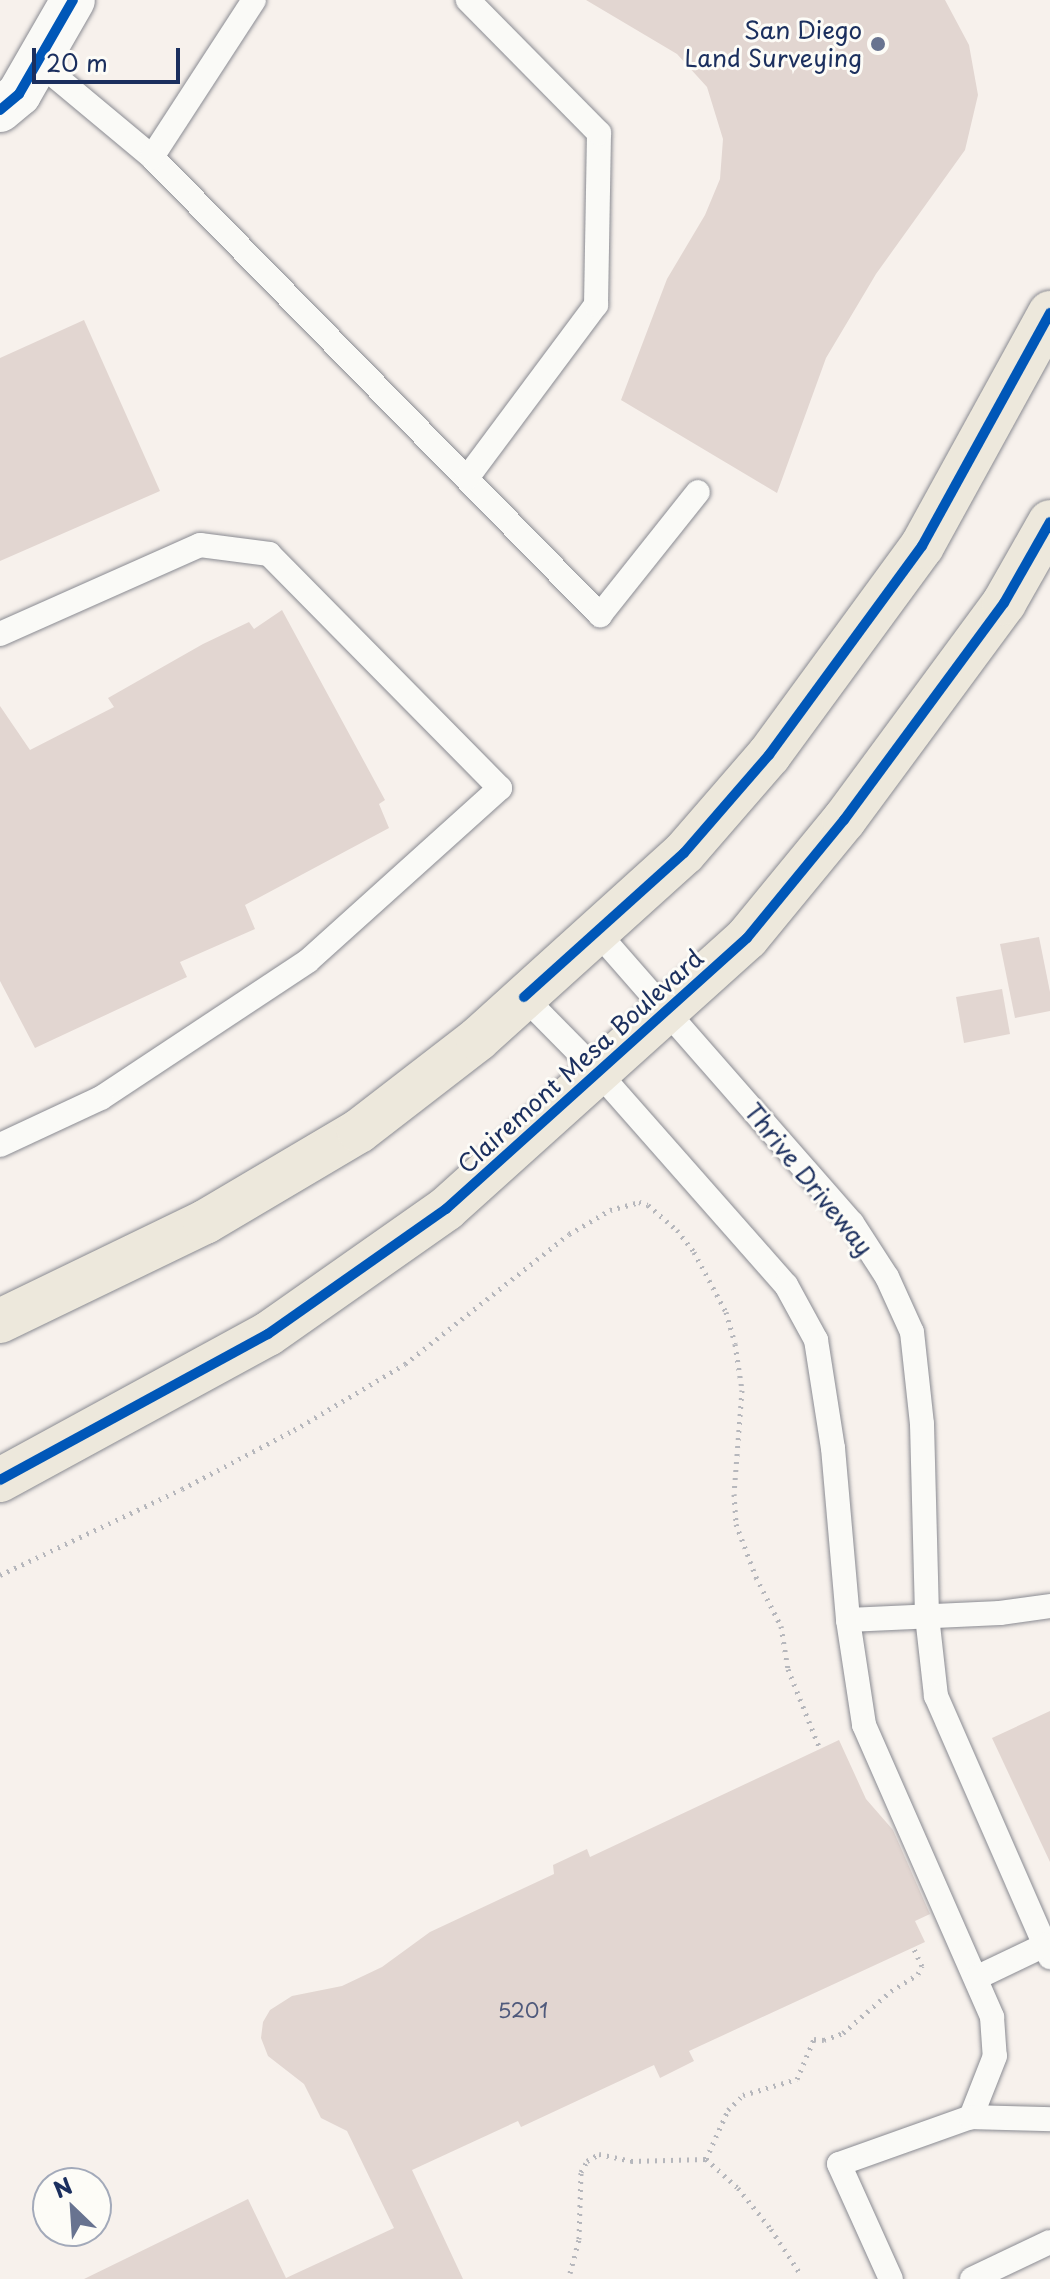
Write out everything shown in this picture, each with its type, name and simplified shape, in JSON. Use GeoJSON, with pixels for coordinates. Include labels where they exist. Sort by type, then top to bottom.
{"type":"FeatureCollection","features":[{"type":"Feature","properties":{"kind":"main road"},"geometry":{"type":"LineString","coordinates":[[0,1321],[205,1222],[359,1131],[478,1039],[684,853],[769,755],[922,546],[1050,313]]}},
{"type":"Feature","properties":{"kind":"main road","name":"Clairemont Mesa Boulevard"},"geometry":{"type":"LineString","coordinates":[[0,1480],[268,1334],[446,1209],[747,938],[844,820],[1004,603],[1050,522]]}},
{"type":"Feature","properties":{"kind":"street"},"geometry":{"type":"LineString","coordinates":[[0,110],[19,94],[38,62],[65,3]]}},
{"type":"Feature","properties":{"kind":"lane"},"geometry":{"type":"LineString","coordinates":[[152,157],[254,0]]}},
{"type":"Feature","properties":{"kind":"lane"},"geometry":{"type":"LineString","coordinates":[[467,478],[596,305],[599,133],[468,0]]}},
{"type":"Feature","properties":{"kind":"lane"},"geometry":{"type":"LineString","coordinates":[[38,62],[152,157],[600,615],[698,492]]}},
{"type":"Feature","properties":{"kind":"lane"},"geometry":{"type":"LineString","coordinates":[[0,634],[200,545],[269,554],[500,788],[308,961],[101,1098],[0,1145]]}},
{"type":"Feature","properties":{"kind":"lane","name":"Thrive Driveway"},"geometry":{"type":"LineString","coordinates":[[597,932],[852,1223],[887,1277],[912,1332],[922,1424],[927,1616],[936,1696],[1047,1951]]}},
{"type":"Feature","properties":{"kind":"lane"},"geometry":{"type":"LineString","coordinates":[[524,997],[598,1072],[786,1285],[816,1340],[833,1448],[848,1620],[864,1725],[992,2017],[995,2056],[971,2117]]}},
{"type":"Feature","properties":{"kind":"lane"},"geometry":{"type":"LineString","coordinates":[[848,1620],[1050,1606]]}},
{"type":"Feature","properties":{"kind":"lane"},"geometry":{"type":"LineString","coordinates":[[976,1978],[1047,1951]]}},
{"type":"Feature","properties":{"kind":"lane"},"geometry":{"type":"LineString","coordinates":[[891,2279],[839,2164],[971,2117],[1050,2119]]}},
{"type":"Feature","properties":{"kind":"lane"},"geometry":{"type":"LineString","coordinates":[[972,2279],[1050,2242]]}},
{"type":"Feature","properties":{"kind":"path"},"geometry":{"type":"LineString","coordinates":[[0,1575],[182,1489],[294,1430],[405,1364],[569,1234],[610,1210],[639,1202],[648,1205],[677,1230],[694,1252],[726,1312],[742,1390],[734,1494],[736,1524],[751,1566],[781,1626],[788,1669],[820,1749]]}},
{"type":"Feature","properties":{"kind":"path"},"geometry":{"type":"LineString","coordinates":[[706,2159],[728,2110],[743,2095],[797,2079],[814,2039],[824,2040],[843,2033],[891,1991],[918,1974],[922,1966],[913,1947]]}},
{"type":"Feature","properties":{"kind":"path"},"geometry":{"type":"LineString","coordinates":[[570,2273],[579,2239],[581,2172],[587,2161],[599,2154],[631,2161],[706,2159],[746,2198],[799,2272]]}},
{"type":"Feature","properties":{"kind":"building"},"geometry":{"type":"Polygon","coordinates":[[[586,0],[945,0],[969,45],[978,95],[965,150],[876,274],[826,358],[777,493],[621,400],[667,279],[705,215],[720,179],[723,139],[707,87],[677,54],[586,0]]]}},
{"type":"Feature","properties":{"kind":"building"},"geometry":{"type":"Polygon","coordinates":[[[84,320],[160,491],[0,561],[0,358],[84,320]]]}},
{"type":"Feature","properties":{"kind":"building"},"geometry":{"type":"Polygon","coordinates":[[[282,610],[385,800],[379,804],[389,828],[245,905],[255,929],[180,962],[187,977],[35,1048],[0,981],[0,706],[30,750],[114,707],[108,698],[203,644],[249,622],[254,629],[282,610]]]}},
{"type":"Feature","properties":{"kind":"building"},"geometry":{"type":"Polygon","coordinates":[[[1039,937],[1050,992],[1050,1011],[1015,1018],[1000,944],[1039,937]]]}},
{"type":"Feature","properties":{"kind":"building"},"geometry":{"type":"Polygon","coordinates":[[[1002,989],[1010,1034],[964,1043],[956,997],[1002,989]]]}},
{"type":"Feature","properties":{"kind":"building"},"geometry":{"type":"Polygon","coordinates":[[[1050,1711],[1050,1862],[992,1738],[1050,1711]]]}},
{"type":"Feature","properties":{"kind":"building"},"geometry":{"type":"Polygon","coordinates":[[[839,1740],[866,1799],[893,1830],[930,1914],[915,1921],[925,1942],[689,2051],[694,2061],[660,2078],[654,2065],[521,2127],[518,2121],[412,2170],[463,2279],[84,2279],[248,2199],[286,2278],[394,2228],[347,2131],[321,2118],[304,2084],[268,2056],[261,2038],[263,2022],[270,2010],[292,1996],[342,1986],[382,1967],[430,1932],[554,1874],[553,1865],[587,1849],[590,1857],[839,1740]]]}},
{"type":"Feature","properties":{"kind":"cycle path"},"geometry":{"type":"LineString","coordinates":[[0,110],[19,94],[73,0]]}},
{"type":"Feature","properties":{"kind":"cycle path"},"geometry":{"type":"LineString","coordinates":[[524,997],[684,853],[769,755],[922,546],[1050,313]]}},
{"type":"Feature","properties":{"kind":"cycle path"},"geometry":{"type":"LineString","coordinates":[[0,1480],[268,1334],[446,1209],[747,938],[844,820],[1004,603],[1050,522]]}},
{"type":"Feature","properties":{"kind":"place","name":"San Diego Land Surveying"},"geometry":{"type":"Point","coordinates":[878,44]}}]}
